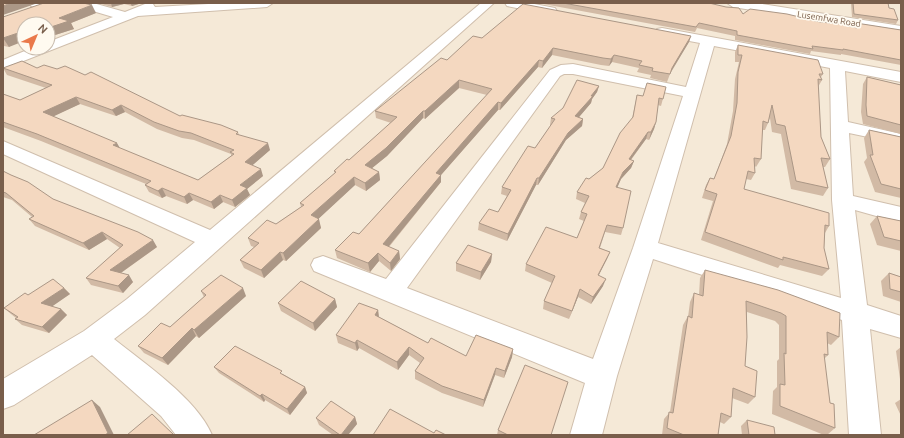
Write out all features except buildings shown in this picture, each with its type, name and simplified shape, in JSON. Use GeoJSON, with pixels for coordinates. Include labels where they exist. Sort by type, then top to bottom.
{"type":"FeatureCollection","features":[{"type":"Feature","properties":{"kind":"street"},"geometry":{"type":"LineString","coordinates":[[80,3],[131,14],[267,3]]}},
{"type":"Feature","properties":{"kind":"street"},"geometry":{"type":"LineString","coordinates":[[56,44],[158,3]]}},
{"type":"Feature","properties":{"kind":"street"},"geometry":{"type":"LineString","coordinates":[[3,395],[94,339],[136,307],[488,3]]}},
{"type":"Feature","properties":{"kind":"street"},"geometry":{"type":"LineString","coordinates":[[511,3],[564,13]]}},
{"type":"Feature","properties":{"kind":"street","name":"Lusemfwa Road"},"geometry":{"type":"LineString","coordinates":[[733,3],[901,30]]}},
{"type":"Feature","properties":{"kind":"street"},"geometry":{"type":"LineString","coordinates":[[24,13],[45,4]]}},
{"type":"Feature","properties":{"kind":"street"},"geometry":{"type":"LineString","coordinates":[[647,29],[901,77]]}},
{"type":"Feature","properties":{"kind":"street"},"geometry":{"type":"LineString","coordinates":[[586,435],[602,376],[645,248],[690,93],[708,41]]}},
{"type":"Feature","properties":{"kind":"street"},"geometry":{"type":"LineString","coordinates":[[3,65],[25,56]]}},
{"type":"Feature","properties":{"kind":"street"},"geometry":{"type":"LineString","coordinates":[[837,65],[843,200],[855,313],[865,435]]}},
{"type":"Feature","properties":{"kind":"street"},"geometry":{"type":"LineString","coordinates":[[390,291],[555,74],[561,70],[572,69],[690,93]]}},
{"type":"Feature","properties":{"kind":"street"},"geometry":{"type":"LineString","coordinates":[[840,126],[901,139]]}},
{"type":"Feature","properties":{"kind":"street"},"geometry":{"type":"LineString","coordinates":[[4,147],[212,240]]}},
{"type":"Feature","properties":{"kind":"street"},"geometry":{"type":"LineString","coordinates":[[843,200],[901,215]]}},
{"type":"Feature","properties":{"kind":"street"},"geometry":{"type":"LineString","coordinates":[[645,248],[901,327]]}},
{"type":"Feature","properties":{"kind":"street"},"geometry":{"type":"LineString","coordinates":[[323,265],[602,376]]}},
{"type":"Feature","properties":{"kind":"street"},"geometry":{"type":"LineString","coordinates":[[94,339],[172,406],[196,435]]}},
{"type":"Feature","properties":{"kind":"shaded area"},"geometry":{"type":"Polygon","coordinates":[[[3,3],[901,3],[901,435],[3,435],[3,3]]]}}]}
